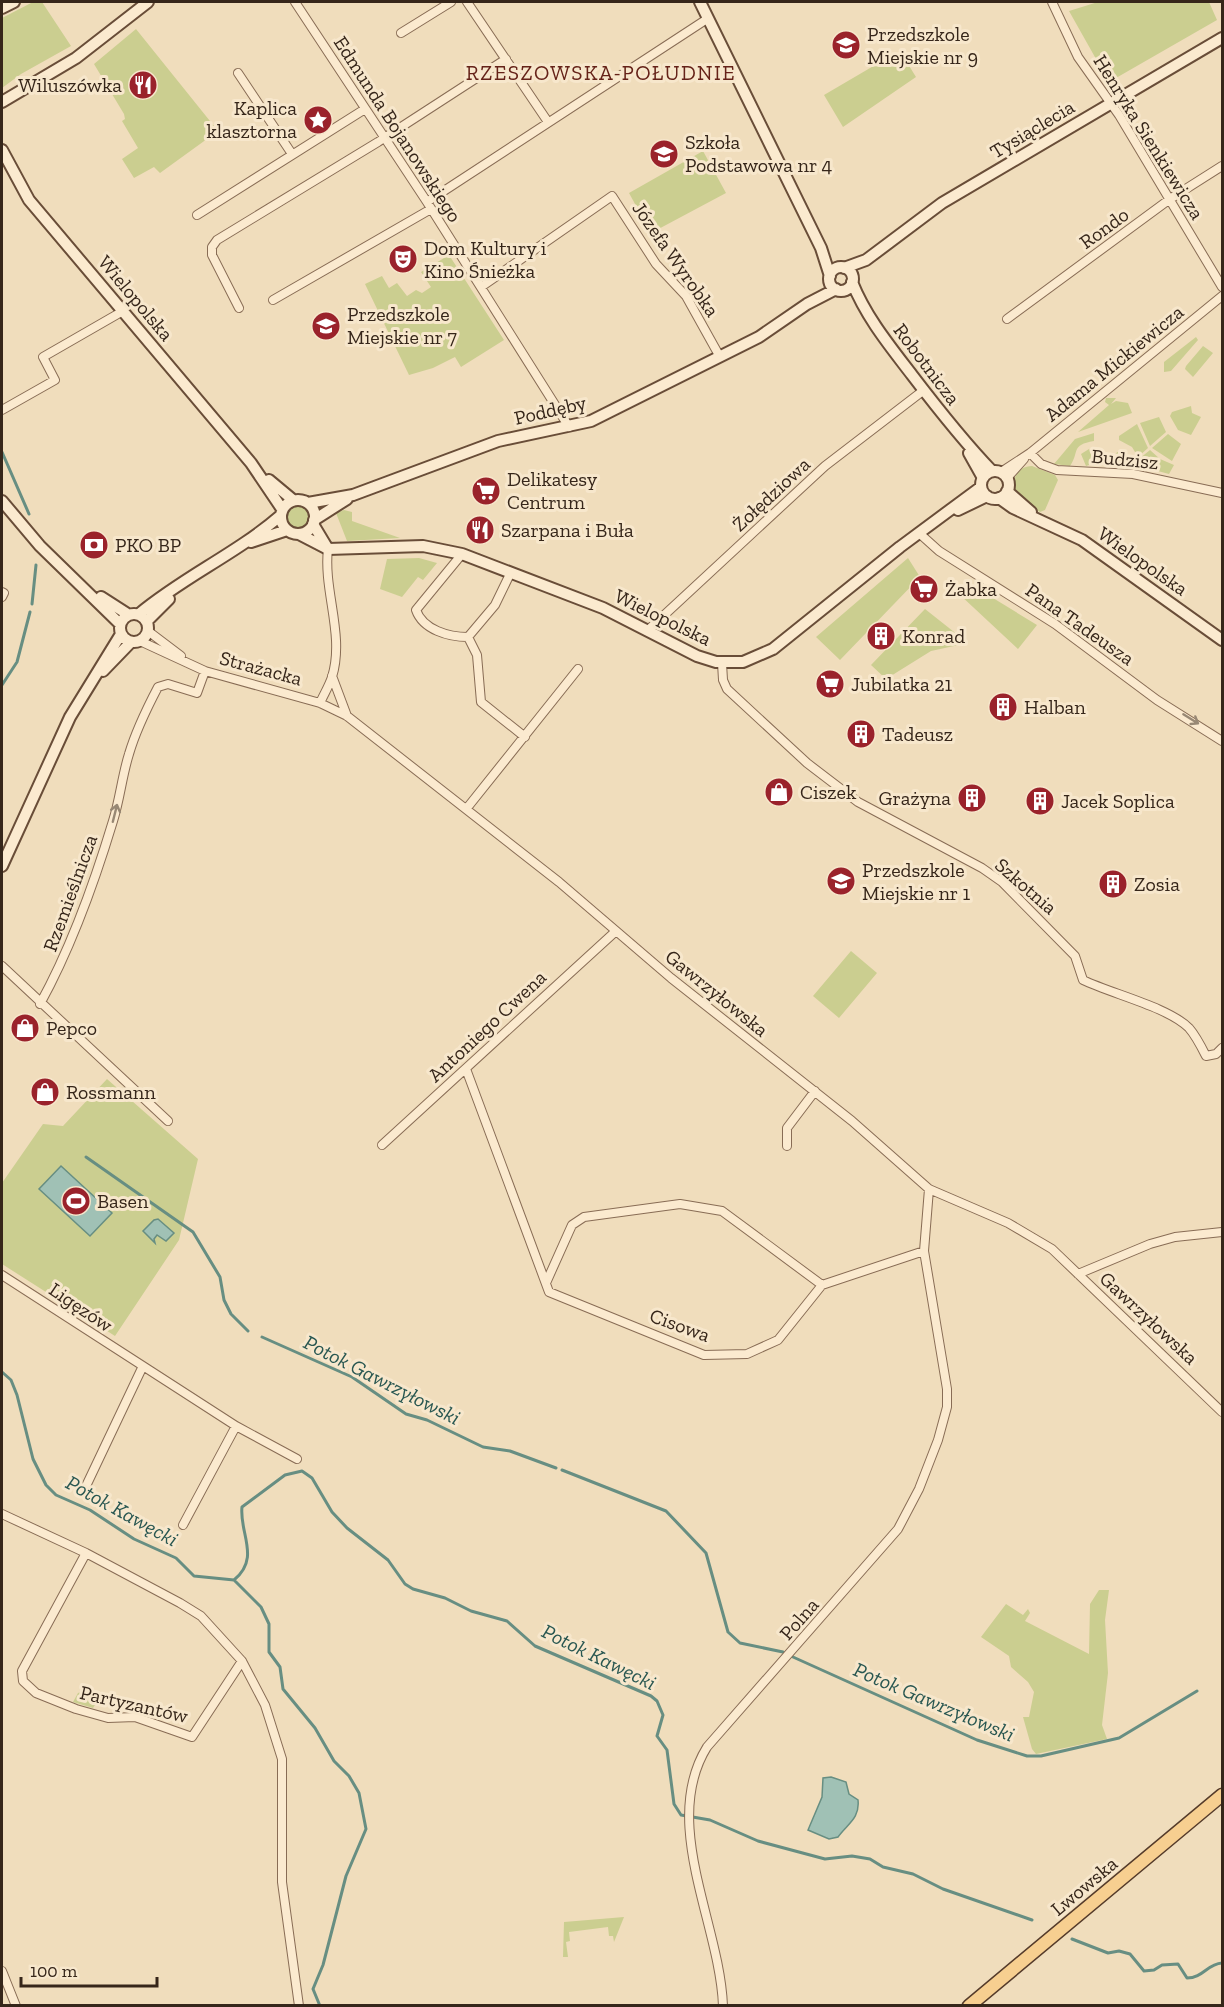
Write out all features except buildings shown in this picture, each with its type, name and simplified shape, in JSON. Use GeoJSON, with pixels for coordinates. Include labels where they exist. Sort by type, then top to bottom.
{"type":"FeatureCollection","features":[{"type":"Feature","properties":{"kind":"main road","name":"Lwowska"},"geometry":{"type":"LineString","coordinates":[[969,2006],[1222,1795]]}},
{"type":"Feature","properties":{"kind":"street"},"geometry":{"type":"LineString","coordinates":[[2,8],[14,2]]}},
{"type":"Feature","properties":{"kind":"street"},"geometry":{"type":"LineString","coordinates":[[2,102],[76,58],[148,2]]}},
{"type":"Feature","properties":{"kind":"street","name":"Edmunda Bojanowskiego"},"geometry":{"type":"LineString","coordinates":[[295,2],[432,209],[568,427]]}},
{"type":"Feature","properties":{"kind":"street"},"geometry":{"type":"LineString","coordinates":[[401,33],[451,2]]}},
{"type":"Feature","properties":{"kind":"street"},"geometry":{"type":"LineString","coordinates":[[467,2],[548,122]]}},
{"type":"Feature","properties":{"kind":"street"},"geometry":{"type":"LineString","coordinates":[[700,2],[821,248],[834,284]]}},
{"type":"Feature","properties":{"kind":"street","name":"Henryka Sienkiewicza"},"geometry":{"type":"LineString","coordinates":[[1053,2],[1078,57],[1170,199],[1222,287]]}},
{"type":"Feature","properties":{"kind":"street"},"geometry":{"type":"LineString","coordinates":[[427,202],[707,20]]}},
{"type":"Feature","properties":{"kind":"street","name":"Tysiąclecia"},"geometry":{"type":"LineString","coordinates":[[843,268],[866,260],[942,203],[1222,38]]}},
{"type":"Feature","properties":{"kind":"street"},"geometry":{"type":"LineString","coordinates":[[239,308],[212,255],[212,247],[217,240],[385,138],[506,59]]}},
{"type":"Feature","properties":{"kind":"street"},"geometry":{"type":"LineString","coordinates":[[238,73],[292,154]]}},
{"type":"Feature","properties":{"kind":"street"},"geometry":{"type":"LineString","coordinates":[[197,214],[365,109]]}},
{"type":"Feature","properties":{"kind":"street","name":"Wielopolska"},"geometry":{"type":"LineString","coordinates":[[2,150],[29,200],[251,463],[293,500]]}},
{"type":"Feature","properties":{"kind":"street","name":"Rondo"},"geometry":{"type":"LineString","coordinates":[[1006,319],[1170,199],[1222,166]]}},
{"type":"Feature","properties":{"kind":"street","name":"Józefa Wyrobka"},"geometry":{"type":"LineString","coordinates":[[481,287],[612,196],[651,257],[686,296],[720,357]]}},
{"type":"Feature","properties":{"kind":"street"},"geometry":{"type":"LineString","coordinates":[[273,300],[432,209]]}},
{"type":"Feature","properties":{"kind":"street"},"geometry":{"type":"LineString","coordinates":[[821,248],[850,272],[852,281],[848,288],[834,284]]}},
{"type":"Feature","properties":{"kind":"street","name":"Tysiąclecia"},"geometry":{"type":"LineString","coordinates":[[852,281],[866,260]]}},
{"type":"Feature","properties":{"kind":"street"},"geometry":{"type":"LineString","coordinates":[[834,284],[834,269],[843,268]]}},
{"type":"Feature","properties":{"kind":"street","name":"Robotnicza"},"geometry":{"type":"LineString","coordinates":[[852,281],[862,308]]}},
{"type":"Feature","properties":{"kind":"street","name":"Poddęby"},"geometry":{"type":"LineString","coordinates":[[308,504],[353,495],[498,441],[591,421],[759,337],[834,284]]}},
{"type":"Feature","properties":{"kind":"street","name":"Robotnicza"},"geometry":{"type":"LineString","coordinates":[[834,284],[862,308],[992,480]]}},
{"type":"Feature","properties":{"kind":"street","name":"Adama Mickiewicza"},"geometry":{"type":"LineString","coordinates":[[992,480],[1028,454],[1222,296]]}},
{"type":"Feature","properties":{"kind":"street"},"geometry":{"type":"LineString","coordinates":[[2,410],[55,380],[43,357],[123,311]]}},
{"type":"Feature","properties":{"kind":"street","name":"Żołędziowa"},"geometry":{"type":"LineString","coordinates":[[647,631],[825,466],[924,390]]}},
{"type":"Feature","properties":{"kind":"street","name":"Budzisz"},"geometry":{"type":"LineString","coordinates":[[1028,454],[1041,464],[1057,470],[1133,474],[1222,493]]}},
{"type":"Feature","properties":{"kind":"street","name":"Wielopolska"},"geometry":{"type":"LineString","coordinates":[[251,463],[281,513]]}},
{"type":"Feature","properties":{"kind":"street"},"geometry":{"type":"LineString","coordinates":[[992,480],[1003,494]]}},
{"type":"Feature","properties":{"kind":"street"},"geometry":{"type":"LineString","coordinates":[[992,480],[1003,494]]}},
{"type":"Feature","properties":{"kind":"street","name":"Wielopolska"},"geometry":{"type":"LineString","coordinates":[[299,534],[328,549],[423,546],[462,554],[603,608],[697,656],[722,663],[747,661],[773,649],[919,533],[992,480]]}},
{"type":"Feature","properties":{"kind":"street","name":"Wielopolska"},"geometry":{"type":"LineString","coordinates":[[1003,494],[1013,508],[1082,540],[1222,640]]}},
{"type":"Feature","properties":{"kind":"street","name":"Poddęby"},"geometry":{"type":"LineString","coordinates":[[314,522],[353,495]]}},
{"type":"Feature","properties":{"kind":"street"},"geometry":{"type":"LineString","coordinates":[[2,866],[70,717],[121,629],[141,620],[198,572],[245,543],[293,500],[308,504],[314,511],[314,522],[328,549],[326,570],[335,628],[332,676],[320,703]]}},
{"type":"Feature","properties":{"kind":"street","name":"Strażacka"},"geometry":{"type":"LineString","coordinates":[[2,501],[66,572],[121,629],[136,641],[205,671],[320,703]]}},
{"type":"Feature","properties":{"kind":"street"},"geometry":{"type":"LineString","coordinates":[[281,513],[287,530]]}},
{"type":"Feature","properties":{"kind":"street"},"geometry":{"type":"LineString","coordinates":[[245,543],[287,530],[299,534],[309,530],[314,522]]}},
{"type":"Feature","properties":{"kind":"street","name":"Pana Tadeusza"},"geometry":{"type":"LineString","coordinates":[[919,533],[939,551],[1055,624],[1157,700],[1222,741]]}},
{"type":"Feature","properties":{"kind":"street"},"geometry":{"type":"LineString","coordinates":[[462,554],[416,610],[425,622],[445,636],[468,637]]}},
{"type":"Feature","properties":{"kind":"street","name":"Strażacka"},"geometry":{"type":"LineString","coordinates":[[66,572],[141,620],[194,666]]}},
{"type":"Feature","properties":{"kind":"street"},"geometry":{"type":"LineString","coordinates":[[468,637],[495,605],[511,572]]}},
{"type":"Feature","properties":{"kind":"street"},"geometry":{"type":"LineString","coordinates":[[88,687],[136,641],[141,620]]}},
{"type":"Feature","properties":{"kind":"street"},"geometry":{"type":"LineString","coordinates":[[468,637],[477,655],[481,702],[525,737]]}},
{"type":"Feature","properties":{"kind":"street","name":"Szkotnia"},"geometry":{"type":"LineString","coordinates":[[722,663],[723,680],[727,689],[829,781],[867,807],[982,868],[1002,882],[1075,956],[1083,980],[1170,1014],[1189,1028],[1206,1056],[1216,1054],[1222,1048]]}},
{"type":"Feature","properties":{"kind":"street"},"geometry":{"type":"LineString","coordinates":[[467,808],[578,669]]}},
{"type":"Feature","properties":{"kind":"street","name":"Rzemieślnicza"},"geometry":{"type":"LineString","coordinates":[[40,1004],[64,961],[92,885],[114,818],[129,754],[144,714],[158,687],[168,684],[197,693],[205,671]]}},
{"type":"Feature","properties":{"kind":"street"},"geometry":{"type":"LineString","coordinates":[[332,676],[347,716]]}},
{"type":"Feature","properties":{"kind":"street","name":"Gawrzyłowska"},"geometry":{"type":"LineString","coordinates":[[320,703],[347,716],[467,808],[815,1091],[929,1189],[1030,1234],[1052,1249],[1222,1412]]}},
{"type":"Feature","properties":{"kind":"street","name":"Antoniego Cwena"},"geometry":{"type":"LineString","coordinates":[[382,1145],[616,931]]}},
{"type":"Feature","properties":{"kind":"street"},"geometry":{"type":"LineString","coordinates":[[2,966],[40,1004],[168,1120]]}},
{"type":"Feature","properties":{"kind":"street"},"geometry":{"type":"LineString","coordinates":[[466,1069],[546,1283]]}},
{"type":"Feature","properties":{"kind":"street"},"geometry":{"type":"LineString","coordinates":[[787,1146],[786,1128],[815,1091]]}},
{"type":"Feature","properties":{"kind":"street","name":"Polna"},"geometry":{"type":"LineString","coordinates":[[723,2006],[722,1982],[698,1879],[690,1825],[694,1772],[707,1747],[898,1529],[919,1488],[938,1440],[947,1407],[947,1389],[924,1251],[929,1189]]}},
{"type":"Feature","properties":{"kind":"street"},"geometry":{"type":"LineString","coordinates":[[546,1283],[572,1225],[584,1217],[680,1204],[722,1211],[822,1285],[924,1251]]}},
{"type":"Feature","properties":{"kind":"street","name":"Gawrzyłowska"},"geometry":{"type":"LineString","coordinates":[[1078,1274],[1150,1244],[1175,1237],[1222,1232]]}},
{"type":"Feature","properties":{"kind":"street","name":"Ligęzów"},"geometry":{"type":"LineString","coordinates":[[2,1275],[142,1368],[236,1426],[297,1459]]}},
{"type":"Feature","properties":{"kind":"street","name":"Cisowa"},"geometry":{"type":"LineString","coordinates":[[546,1283],[549,1292],[704,1355],[747,1354],[778,1340],[822,1285]]}},
{"type":"Feature","properties":{"kind":"street"},"geometry":{"type":"LineString","coordinates":[[87,1484],[142,1368]]}},
{"type":"Feature","properties":{"kind":"street"},"geometry":{"type":"LineString","coordinates":[[183,1525],[236,1426]]}},
{"type":"Feature","properties":{"kind":"street"},"geometry":{"type":"LineString","coordinates":[[2,1514],[86,1553],[201,1616],[242,1661],[266,1705],[282,1759],[282,1882],[298,2006]]}},
{"type":"Feature","properties":{"kind":"street","name":"Partyzantów"},"geometry":{"type":"LineString","coordinates":[[86,1553],[22,1671],[23,1682],[36,1693],[108,1718],[135,1717],[192,1737],[242,1661]]}},
{"type":"Feature","properties":{"kind":"street"},"geometry":{"type":"LineString","coordinates":[[2,1971],[16,2006]]}},
{"type":"Feature","properties":{"kind":"green space"},"geometry":{"type":"Polygon","coordinates":[[[33,2],[42,2],[71,46],[21,74],[2,88],[2,18],[33,2]]]}},
{"type":"Feature","properties":{"kind":"green space"},"geometry":{"type":"Polygon","coordinates":[[[1098,2],[1209,2],[1217,20],[1109,82],[1069,11],[1098,2]]]}},
{"type":"Feature","properties":{"kind":"green space"},"geometry":{"type":"Polygon","coordinates":[[[136,29],[218,131],[160,173],[154,167],[134,178],[122,159],[138,148],[122,121],[125,119],[124,114],[94,64],[136,29]]]}},
{"type":"Feature","properties":{"kind":"green space"},"geometry":{"type":"Polygon","coordinates":[[[903,56],[916,77],[843,127],[824,95],[882,61],[886,66],[903,56]]]}},
{"type":"Feature","properties":{"kind":"green space"},"geometry":{"type":"Polygon","coordinates":[[[703,151],[726,193],[651,233],[629,193],[703,151]]]}},
{"type":"Feature","properties":{"kind":"green space"},"geometry":{"type":"Polygon","coordinates":[[[449,255],[504,340],[461,367],[455,357],[433,368],[409,375],[365,284],[382,276],[389,288],[397,283],[407,296],[416,290],[422,293],[431,287],[421,272],[449,255]]]}},
{"type":"Feature","properties":{"kind":"green space"},"geometry":{"type":"Polygon","coordinates":[[[1196,337],[1198,340],[1171,371],[1164,372],[1164,362],[1196,337]]]}},
{"type":"Feature","properties":{"kind":"green space"},"geometry":{"type":"Polygon","coordinates":[[[1203,346],[1213,353],[1193,377],[1185,369],[1203,346]]]}},
{"type":"Feature","properties":{"kind":"green space"},"geometry":{"type":"Polygon","coordinates":[[[1106,398],[1116,398],[1111,404],[1116,401],[1128,403],[1132,413],[1078,432],[1109,405],[1105,402],[1106,398]]]}},
{"type":"Feature","properties":{"kind":"green space"},"geometry":{"type":"Polygon","coordinates":[[[1191,406],[1192,413],[1201,417],[1191,435],[1178,430],[1170,416],[1172,412],[1191,406]]]}},
{"type":"Feature","properties":{"kind":"green space"},"geometry":{"type":"Polygon","coordinates":[[[1159,417],[1166,432],[1150,446],[1140,423],[1159,417]]]}},
{"type":"Feature","properties":{"kind":"green space"},"geometry":{"type":"Polygon","coordinates":[[[1137,424],[1148,448],[1138,457],[1132,447],[1119,440],[1119,436],[1137,424]]]}},
{"type":"Feature","properties":{"kind":"green space"},"geometry":{"type":"Polygon","coordinates":[[[1094,433],[1094,441],[1078,447],[1070,466],[1054,464],[1075,439],[1094,433]]]}},
{"type":"Feature","properties":{"kind":"green space"},"geometry":{"type":"Polygon","coordinates":[[[1168,434],[1181,444],[1172,461],[1152,448],[1168,434]]]}},
{"type":"Feature","properties":{"kind":"green space"},"geometry":{"type":"Polygon","coordinates":[[[1089,449],[1091,455],[1115,457],[1117,452],[1122,452],[1128,457],[1128,462],[1118,468],[1115,461],[1090,461],[1086,466],[1081,454],[1089,449]]]}},
{"type":"Feature","properties":{"kind":"green space"},"geometry":{"type":"Polygon","coordinates":[[[1150,450],[1160,459],[1174,465],[1169,474],[1143,467],[1139,459],[1150,450]]]}},
{"type":"Feature","properties":{"kind":"green space"},"geometry":{"type":"Polygon","coordinates":[[[1027,466],[1055,475],[1058,480],[1045,510],[1040,512],[1029,506],[1013,490],[1017,473],[1027,466]]]}},
{"type":"Feature","properties":{"kind":"green space"},"geometry":{"type":"Polygon","coordinates":[[[297,506],[305,509],[308,517],[305,525],[297,528],[289,525],[286,517],[289,509],[297,506]]]}},
{"type":"Feature","properties":{"kind":"green space"},"geometry":{"type":"Polygon","coordinates":[[[344,510],[352,512],[352,521],[400,538],[347,541],[336,513],[344,510]]]}},
{"type":"Feature","properties":{"kind":"green space"},"geometry":{"type":"Polygon","coordinates":[[[419,558],[437,563],[423,580],[418,577],[402,597],[380,589],[387,559],[419,558]]]}},
{"type":"Feature","properties":{"kind":"green space"},"geometry":{"type":"Polygon","coordinates":[[[908,558],[920,577],[840,660],[816,637],[908,558]]]}},
{"type":"Feature","properties":{"kind":"green space"},"geometry":{"type":"Polygon","coordinates":[[[970,584],[1037,625],[1018,649],[959,594],[970,584]]]}},
{"type":"Feature","properties":{"kind":"green space"},"geometry":{"type":"Polygon","coordinates":[[[925,609],[968,643],[931,651],[886,679],[871,665],[925,609]]]}},
{"type":"Feature","properties":{"kind":"green space"},"geometry":{"type":"Polygon","coordinates":[[[851,951],[877,973],[839,1018],[813,996],[851,951]]]}},
{"type":"Feature","properties":{"kind":"green space"},"geometry":{"type":"Polygon","coordinates":[[[107,1079],[198,1159],[179,1240],[115,1336],[2,1264],[2,1183],[43,1124],[63,1126],[107,1079]]]}},
{"type":"Feature","properties":{"kind":"green space"},"geometry":{"type":"Polygon","coordinates":[[[1099,1590],[1109,1590],[1105,1620],[1108,1673],[1102,1725],[1107,1739],[1036,1754],[1032,1749],[1023,1717],[1029,1717],[1034,1692],[1028,1682],[1011,1667],[1009,1656],[981,1637],[1006,1604],[1023,1615],[1028,1609],[1030,1613],[1025,1621],[1089,1654],[1090,1604],[1099,1590]]]}},
{"type":"Feature","properties":{"kind":"green space"},"geometry":{"type":"Polygon","coordinates":[[[89,1689],[101,1695],[93,1708],[73,1702],[78,1693],[89,1689]]]}},
{"type":"Feature","properties":{"kind":"green space"},"geometry":{"type":"Polygon","coordinates":[[[624,1917],[614,1942],[613,1936],[609,1936],[608,1927],[569,1932],[570,1941],[566,1942],[568,1957],[563,1957],[564,1922],[624,1917]]]}},
{"type":"Feature","properties":{"kind":"water","name":"Basen"},"geometry":{"type":"Polygon","coordinates":[[[61,1166],[112,1213],[90,1236],[39,1189],[61,1166]]]}},
{"type":"Feature","properties":{"kind":"water","name":"Basen"},"geometry":{"type":"Polygon","coordinates":[[[158,1219],[174,1233],[166,1241],[157,1235],[154,1239],[155,1243],[143,1231],[158,1219]]]}},
{"type":"Feature","properties":{"kind":"water"},"geometry":{"type":"Polygon","coordinates":[[[831,1777],[846,1782],[849,1794],[858,1800],[858,1807],[855,1817],[838,1837],[829,1839],[808,1830],[822,1797],[823,1778],[831,1777]]]}},
{"type":"Feature","properties":{"kind":"waterway","name":"Potok Gawrzyłowski"},"geometry":{"type":"LineString","coordinates":[[2,452],[29,514]]}},
{"type":"Feature","properties":{"kind":"waterway","name":"Potok Gawrzyłowski"},"geometry":{"type":"LineString","coordinates":[[32,604],[36,565]]}},
{"type":"Feature","properties":{"kind":"waterway","name":"Potok Gawrzyłowski"},"geometry":{"type":"LineString","coordinates":[[2,685],[17,662],[30,612]]}},
{"type":"Feature","properties":{"kind":"waterway","name":"Potok Gawrzyłowski"},"geometry":{"type":"LineString","coordinates":[[86,1157],[193,1232],[220,1277],[224,1300],[231,1314],[248,1331]]}},
{"type":"Feature","properties":{"kind":"waterway","name":"Potok Gawrzyłowski"},"geometry":{"type":"LineString","coordinates":[[262,1337],[352,1377],[406,1414],[427,1420],[483,1447],[510,1451],[556,1468]]}},
{"type":"Feature","properties":{"kind":"waterway","name":"Potok Kawęcki"},"geometry":{"type":"LineString","coordinates":[[2,1372],[11,1380],[17,1395],[33,1459],[46,1485],[56,1495],[90,1510],[134,1539],[176,1558],[194,1576],[234,1580],[242,1572],[248,1554],[242,1507],[285,1475],[302,1471],[312,1478],[332,1512],[347,1528],[388,1560],[405,1584],[413,1589],[445,1598],[471,1611],[507,1621],[535,1646],[651,1696],[657,1701],[663,1715],[657,1736],[667,1750],[674,1804],[681,1815],[710,1820],[758,1841],[825,1859],[852,1856],[870,1859],[883,1867],[913,1874],[943,1889],[1032,1920]]}},
{"type":"Feature","properties":{"kind":"waterway","name":"Potok Gawrzyłowski"},"geometry":{"type":"LineString","coordinates":[[562,1470],[666,1511],[706,1553],[728,1632],[740,1643],[783,1652]]}},
{"type":"Feature","properties":{"kind":"waterway"},"geometry":{"type":"LineString","coordinates":[[234,1580],[261,1607],[269,1624],[269,1652],[280,1667],[283,1689],[315,1728],[334,1761],[349,1776],[359,1793],[366,1829],[346,1876],[323,1965],[313,1989],[320,2006]]}},
{"type":"Feature","properties":{"kind":"waterway","name":"Potok Gawrzyłowski"},"geometry":{"type":"LineString","coordinates":[[793,1657],[977,1740],[1027,1756],[1041,1756],[1119,1738],[1197,1691]]}},
{"type":"Feature","properties":{"kind":"waterway","name":"Potok Kawęcki"},"geometry":{"type":"LineString","coordinates":[[1072,1939],[1108,1953],[1119,1951],[1130,1954],[1144,1971],[1154,1970],[1162,1965],[1178,1964],[1187,1978],[1197,1976],[1212,1966],[1222,1963]]}},
{"type":"Feature","properties":{"kind":"place","name":"Przedszkole Miejskie nr 9"},"geometry":{"type":"Point","coordinates":[846,45]}},
{"type":"Feature","properties":{"kind":"place","name":"Wiluszówka"},"geometry":{"type":"Point","coordinates":[143,85]}},
{"type":"Feature","properties":{"kind":"place","name":"Kaplica klasztorna"},"geometry":{"type":"Point","coordinates":[318,120]}},
{"type":"Feature","properties":{"kind":"place","name":"Szkoła Podstawowa nr 4"},"geometry":{"type":"Point","coordinates":[664,154]}},
{"type":"Feature","properties":{"kind":"place","name":"Dom Kultury i Kino Śnieżka"},"geometry":{"type":"Point","coordinates":[403,259]}},
{"type":"Feature","properties":{"kind":"place","name":"Przedszkole Miejskie nr 7"},"geometry":{"type":"Point","coordinates":[326,326]}},
{"type":"Feature","properties":{"kind":"place","name":"Delikatesy Centrum"},"geometry":{"type":"Point","coordinates":[486,491]}},
{"type":"Feature","properties":{"kind":"place","name":"Szarpana i Buła"},"geometry":{"type":"Point","coordinates":[480,530]}},
{"type":"Feature","properties":{"kind":"place","name":"PKO BP"},"geometry":{"type":"Point","coordinates":[94,545]}},
{"type":"Feature","properties":{"kind":"place","name":"Żabka"},"geometry":{"type":"Point","coordinates":[924,589]}},
{"type":"Feature","properties":{"kind":"place","name":"Konrad"},"geometry":{"type":"Point","coordinates":[881,636]}},
{"type":"Feature","properties":{"kind":"place","name":"Jubilatka 21"},"geometry":{"type":"Point","coordinates":[830,684]}},
{"type":"Feature","properties":{"kind":"place","name":"Halban"},"geometry":{"type":"Point","coordinates":[1003,707]}},
{"type":"Feature","properties":{"kind":"place","name":"Tadeusz"},"geometry":{"type":"Point","coordinates":[861,734]}},
{"type":"Feature","properties":{"kind":"place","name":"Ciszek"},"geometry":{"type":"Point","coordinates":[779,792]}},
{"type":"Feature","properties":{"kind":"place","name":"Grażyna"},"geometry":{"type":"Point","coordinates":[972,798]}},
{"type":"Feature","properties":{"kind":"place","name":"Jacek Soplica"},"geometry":{"type":"Point","coordinates":[1040,801]}},
{"type":"Feature","properties":{"kind":"place","name":"Przedszkole Miejskie nr 1"},"geometry":{"type":"Point","coordinates":[841,881]}},
{"type":"Feature","properties":{"kind":"place","name":"Zosia"},"geometry":{"type":"Point","coordinates":[1113,884]}},
{"type":"Feature","properties":{"kind":"place","name":"Pepco"},"geometry":{"type":"Point","coordinates":[25,1028]}},
{"type":"Feature","properties":{"kind":"place","name":"Rossmann"},"geometry":{"type":"Point","coordinates":[45,1092]}},
{"type":"Feature","properties":{"kind":"place","name":"Basen"},"geometry":{"type":"Point","coordinates":[76,1201]}},
{"type":"Feature","properties":{"kind":"district","name":"RZESZOWSKA-POŁUDNIE"},"geometry":{"type":"Point","coordinates":[601,73]}}]}
